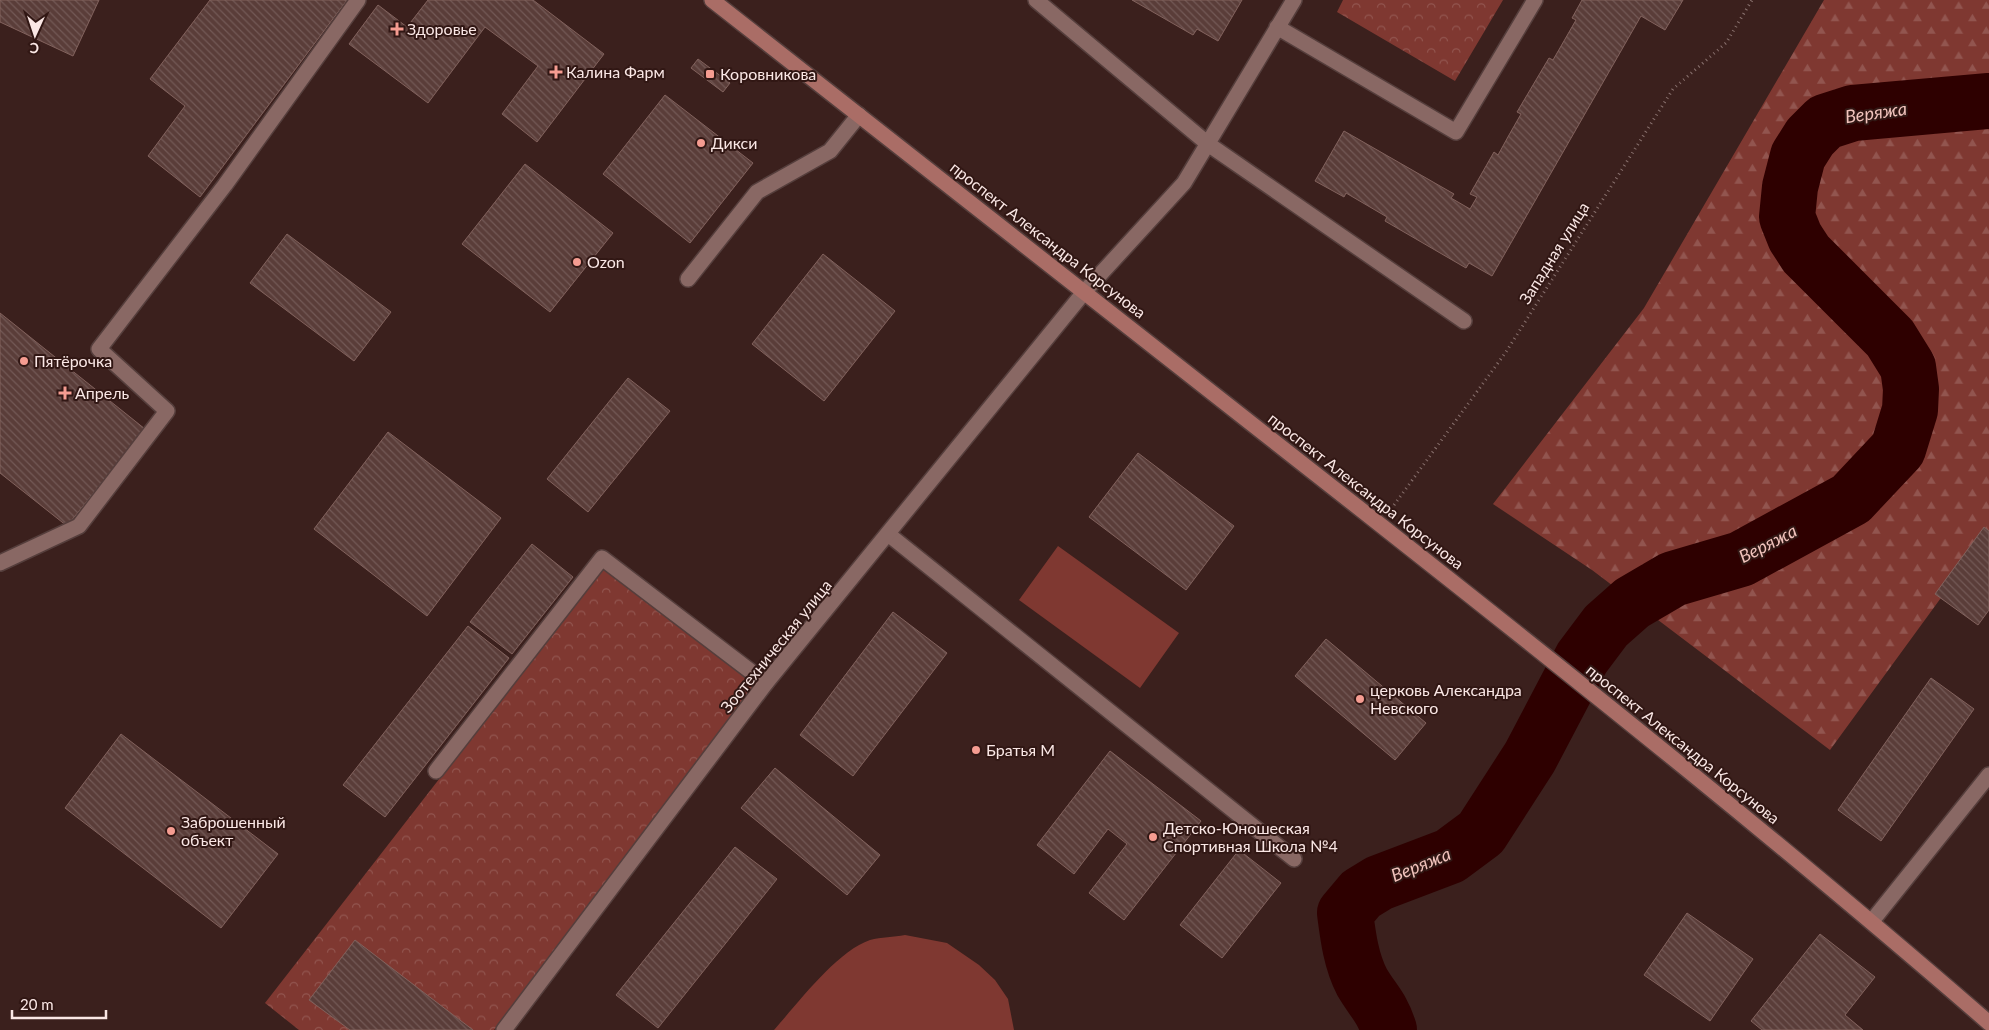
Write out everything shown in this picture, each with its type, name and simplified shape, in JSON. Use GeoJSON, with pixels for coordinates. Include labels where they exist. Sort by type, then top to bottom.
{"type":"FeatureCollection","features":[{"type":"Feature","properties":{"kind":"street"},"geometry":{"type":"LineString","coordinates":[[0,564],[79,526],[168,411],[99,349],[225,184],[358,0]]}},
{"type":"Feature","properties":{"kind":"street","name":"проспект Александра Корсунова"},"geometry":{"type":"LineString","coordinates":[[712,0],[1085,291],[1638,728],[1872,921],[1989,1023]]}},
{"type":"Feature","properties":{"kind":"street"},"geometry":{"type":"LineString","coordinates":[[1036,0],[1208,144],[1464,321]]}},
{"type":"Feature","properties":{"kind":"street","name":"Зоотехническая улица"},"geometry":{"type":"LineString","coordinates":[[504,1030],[766,683],[1085,291],[1184,183],[1294,0]]}},
{"type":"Feature","properties":{"kind":"street"},"geometry":{"type":"LineString","coordinates":[[1277,27],[1456,132],[1535,0]]}},
{"type":"Feature","properties":{"kind":"street"},"geometry":{"type":"LineString","coordinates":[[688,279],[757,192],[830,151],[859,115]]}},
{"type":"Feature","properties":{"kind":"street"},"geometry":{"type":"LineString","coordinates":[[888,534],[1294,859]]}},
{"type":"Feature","properties":{"kind":"street"},"geometry":{"type":"LineString","coordinates":[[436,771],[602,558],[766,683]]}},
{"type":"Feature","properties":{"kind":"street"},"geometry":{"type":"LineString","coordinates":[[1872,921],[1989,775]]}},
{"type":"Feature","properties":{"kind":"path","name":"Западная улица"},"geometry":{"type":"LineString","coordinates":[[1379,524],[1506,352],[1673,89],[1726,43],[1752,0]]}},
{"type":"Feature","properties":{"kind":"green space"},"geometry":{"type":"Polygon","coordinates":[[[1343,0],[1503,0],[1455,81],[1337,12],[1343,0]]]}},
{"type":"Feature","properties":{"kind":"green space"},"geometry":{"type":"Polygon","coordinates":[[[1824,0],[1989,0],[1989,532],[1830,750],[1592,570],[1493,504],[1644,308],[1824,0]]]}},
{"type":"Feature","properties":{"kind":"green space"},"geometry":{"type":"Polygon","coordinates":[[[1058,546],[1179,633],[1140,688],[1019,600],[1058,546]]]}},
{"type":"Feature","properties":{"kind":"green space"},"geometry":{"type":"Polygon","coordinates":[[[604,567],[760,687],[494,1030],[299,1030],[265,1003],[604,567]]]}},
{"type":"Feature","properties":{"kind":"green space"},"geometry":{"type":"Polygon","coordinates":[[[905,935],[947,943],[979,965],[995,980],[1008,999],[1014,1030],[774,1030],[831,966],[844,955],[870,940],[905,935]]]}},
{"type":"Feature","properties":{"kind":"building"},"geometry":{"type":"Polygon","coordinates":[[[0,0],[99,0],[73,56],[0,22],[0,0]]]}},
{"type":"Feature","properties":{"kind":"building"},"geometry":{"type":"Polygon","coordinates":[[[210,0],[347,0],[200,197],[148,156],[185,106],[150,79],[210,0]]]}},
{"type":"Feature","properties":{"kind":"building"},"geometry":{"type":"Polygon","coordinates":[[[428,0],[533,0],[604,54],[537,142],[502,114],[538,66],[485,27],[428,103],[349,44],[378,5],[407,27],[428,0]]]}},
{"type":"Feature","properties":{"kind":"building"},"geometry":{"type":"Polygon","coordinates":[[[1132,0],[1242,0],[1218,41],[1197,29],[1193,35],[1132,0]]]}},
{"type":"Feature","properties":{"kind":"building"},"geometry":{"type":"Polygon","coordinates":[[[1582,0],[1683,0],[1665,30],[1641,16],[1492,276],[1469,263],[1466,268],[1385,221],[1387,217],[1346,193],[1344,197],[1315,181],[1344,131],[1454,194],[1451,198],[1470,209],[1477,197],[1470,194],[1494,152],[1498,155],[1521,114],[1517,112],[1549,58],[1553,60],[1576,20],[1572,18],[1582,0]]]}},
{"type":"Feature","properties":{"kind":"building"},"geometry":{"type":"Polygon","coordinates":[[[698,59],[730,83],[723,92],[691,68],[698,59]]]}},
{"type":"Feature","properties":{"kind":"building"},"geometry":{"type":"Polygon","coordinates":[[[665,95],[753,163],[690,243],[603,174],[665,95]]]}},
{"type":"Feature","properties":{"kind":"building"},"geometry":{"type":"Polygon","coordinates":[[[525,164],[613,233],[550,312],[462,244],[525,164]]]}},
{"type":"Feature","properties":{"kind":"building"},"geometry":{"type":"Polygon","coordinates":[[[287,234],[391,312],[354,361],[250,283],[287,234]]]}},
{"type":"Feature","properties":{"kind":"building"},"geometry":{"type":"Polygon","coordinates":[[[823,254],[895,311],[824,401],[752,344],[823,254]]]}},
{"type":"Feature","properties":{"kind":"building"},"geometry":{"type":"Polygon","coordinates":[[[0,313],[145,429],[67,526],[0,473],[0,313]]]}},
{"type":"Feature","properties":{"kind":"building"},"geometry":{"type":"Polygon","coordinates":[[[628,378],[670,411],[588,512],[547,479],[628,378]]]}},
{"type":"Feature","properties":{"kind":"building"},"geometry":{"type":"Polygon","coordinates":[[[388,432],[501,518],[427,616],[314,529],[388,432]]]}},
{"type":"Feature","properties":{"kind":"building"},"geometry":{"type":"Polygon","coordinates":[[[1138,453],[1234,526],[1186,590],[1089,517],[1138,453]]]}},
{"type":"Feature","properties":{"kind":"building"},"geometry":{"type":"Polygon","coordinates":[[[1984,527],[1989,531],[1989,610],[1978,625],[1935,594],[1984,527]]]}},
{"type":"Feature","properties":{"kind":"building"},"geometry":{"type":"Polygon","coordinates":[[[532,544],[573,577],[512,654],[470,622],[532,544]]]}},
{"type":"Feature","properties":{"kind":"building"},"geometry":{"type":"Polygon","coordinates":[[[893,612],[947,653],[853,776],[800,735],[893,612]]]}},
{"type":"Feature","properties":{"kind":"building"},"geometry":{"type":"Polygon","coordinates":[[[468,626],[509,658],[385,817],[343,785],[468,626]]]}},
{"type":"Feature","properties":{"kind":"building","name":"церковь Александра Невского"},"geometry":{"type":"Polygon","coordinates":[[[1326,639],[1426,723],[1395,760],[1295,676],[1326,639]]]}},
{"type":"Feature","properties":{"kind":"building"},"geometry":{"type":"Polygon","coordinates":[[[1931,678],[1974,709],[1881,841],[1838,810],[1931,678]]]}},
{"type":"Feature","properties":{"kind":"building","name":"Заброшенный объект"},"geometry":{"type":"Polygon","coordinates":[[[121,734],[278,854],[221,928],[65,808],[121,734]]]}},
{"type":"Feature","properties":{"kind":"building","name":"Детско-Юношеская Спортивная Школа №4"},"geometry":{"type":"Polygon","coordinates":[[[1110,751],[1201,821],[1124,920],[1089,893],[1127,844],[1108,829],[1074,874],[1037,845],[1110,751]]]}},
{"type":"Feature","properties":{"kind":"building"},"geometry":{"type":"Polygon","coordinates":[[[775,768],[880,855],[847,895],[741,808],[775,768]]]}},
{"type":"Feature","properties":{"kind":"building"},"geometry":{"type":"Polygon","coordinates":[[[735,847],[777,879],[658,1028],[616,995],[735,847]]]}},
{"type":"Feature","properties":{"kind":"building"},"geometry":{"type":"Polygon","coordinates":[[[1239,850],[1281,883],[1222,958],[1180,925],[1239,850]]]}},
{"type":"Feature","properties":{"kind":"building"},"geometry":{"type":"Polygon","coordinates":[[[1687,913],[1753,959],[1710,1021],[1644,975],[1687,913]]]}},
{"type":"Feature","properties":{"kind":"building"},"geometry":{"type":"Polygon","coordinates":[[[1820,934],[1875,977],[1845,1015],[1863,1030],[1762,1030],[1751,1021],[1820,934]]]}},
{"type":"Feature","properties":{"kind":"building"},"geometry":{"type":"Polygon","coordinates":[[[355,940],[473,1030],[350,1030],[309,1000],[355,940]]]}},
{"type":"Feature","properties":{"kind":"waterway","name":"Веряжа"},"geometry":{"type":"LineString","coordinates":[[1389,1030],[1380,1010],[1362,982],[1350,948],[1345,913],[1361,894],[1379,883],[1450,856],[1481,833],[1530,757],[1582,658],[1606,626],[1632,603],[1673,579],[1741,559],[1851,499],[1898,449],[1910,410],[1911,389],[1908,367],[1890,338],[1806,254],[1795,237],[1787,217],[1790,187],[1798,156],[1810,137],[1825,122],[1853,113],[1989,101]]}},
{"type":"Feature","properties":{"kind":"place","name":"Здоровье"},"geometry":{"type":"Point","coordinates":[397,29]}},
{"type":"Feature","properties":{"kind":"place","name":"Калина Фарм"},"geometry":{"type":"Point","coordinates":[556,72]}},
{"type":"Feature","properties":{"kind":"place","name":"Коровникова"},"geometry":{"type":"Point","coordinates":[710,74]}},
{"type":"Feature","properties":{"kind":"place","name":"Дикси"},"geometry":{"type":"Point","coordinates":[701,143]}},
{"type":"Feature","properties":{"kind":"place","name":"Ozon"},"geometry":{"type":"Point","coordinates":[577,262]}},
{"type":"Feature","properties":{"kind":"place","name":"Пятёрочка"},"geometry":{"type":"Point","coordinates":[24,361]}},
{"type":"Feature","properties":{"kind":"place","name":"Апрель"},"geometry":{"type":"Point","coordinates":[65,393]}},
{"type":"Feature","properties":{"kind":"place","name":"церковь Александра Невского"},"geometry":{"type":"Point","coordinates":[1360,699]}},
{"type":"Feature","properties":{"kind":"place","name":"Братья М"},"geometry":{"type":"Point","coordinates":[976,750]}},
{"type":"Feature","properties":{"kind":"place","name":"Заброшенный объект"},"geometry":{"type":"Point","coordinates":[171,831]}},
{"type":"Feature","properties":{"kind":"place","name":"Детско-Юношеская Спортивная Школа №4"},"geometry":{"type":"Point","coordinates":[1153,837]}}]}
